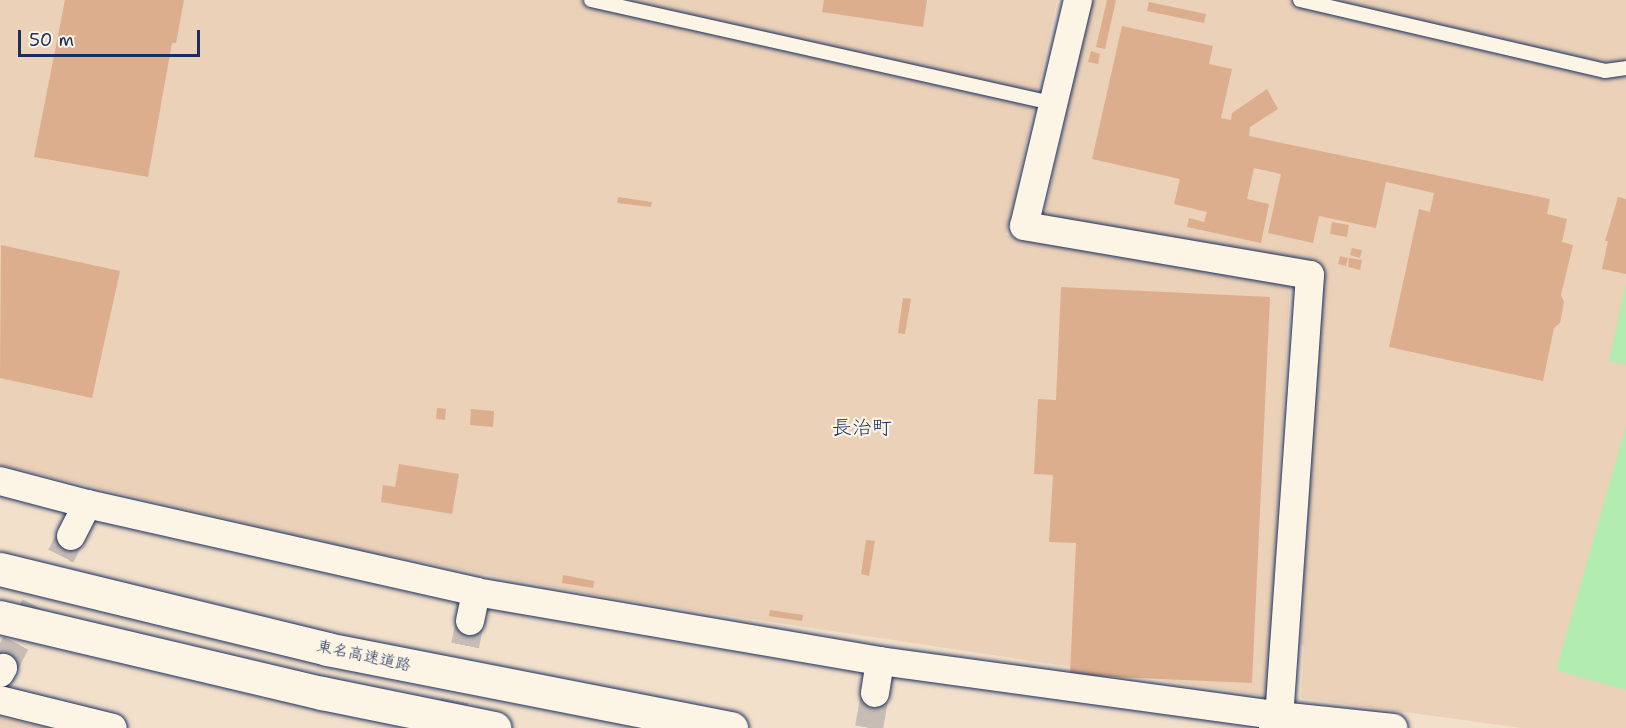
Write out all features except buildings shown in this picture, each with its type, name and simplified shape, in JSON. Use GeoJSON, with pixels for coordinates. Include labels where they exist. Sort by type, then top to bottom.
{"type":"FeatureCollection","features":[{"type":"Feature","properties":{"kind":"highway","name":"東名高速道路"},"geometry":{"type":"LineString","coordinates":[[0,569],[327,649],[731,728]]}},
{"type":"Feature","properties":{"kind":"highway"},"geometry":{"type":"LineString","coordinates":[[0,617],[322,693],[494,728]]}},
{"type":"Feature","properties":{"kind":"street"},"geometry":{"type":"LineString","coordinates":[[1078,0],[1024,226],[1310,275],[1276,722]]}},
{"type":"Feature","properties":{"kind":"street"},"geometry":{"type":"LineString","coordinates":[[0,481],[87,504],[476,592],[880,661],[1276,722],[1393,728]]}},
{"type":"Feature","properties":{"kind":"street"},"geometry":{"type":"LineString","coordinates":[[71,536],[87,504]]}},
{"type":"Feature","properties":{"kind":"street"},"geometry":{"type":"LineString","coordinates":[[470,621],[476,592]]}},
{"type":"Feature","properties":{"kind":"street"},"geometry":{"type":"LineString","coordinates":[[875,693],[880,661]]}},
{"type":"Feature","properties":{"kind":"street"},"geometry":{"type":"LineString","coordinates":[[0,700],[113,728]]}},
{"type":"Feature","properties":{"kind":"lane"},"geometry":{"type":"LineString","coordinates":[[591,0],[1053,103]]}},
{"type":"Feature","properties":{"kind":"lane"},"geometry":{"type":"LineString","coordinates":[[1300,0],[1605,71],[1626,68]]}},
{"type":"Feature","properties":{"kind":"shaded area"},"geometry":{"type":"Polygon","coordinates":[[[0,0],[1057,0],[1006,235],[1290,283],[1267,696],[611,598],[359,550],[0,465],[0,0]]]}},
{"type":"Feature","properties":{"kind":"shaded area"},"geometry":{"type":"Polygon","coordinates":[[[1091,0],[1626,0],[1626,728],[1522,728],[1301,698],[1304,646],[1300,644],[1323,267],[1054,225],[1044,216],[1091,0]]]}},
{"type":"Feature","properties":{"kind":"shaded area"},"geometry":{"type":"Polygon","coordinates":[[[0,717],[51,728],[0,728],[0,717]]]}},
{"type":"Feature","properties":{"kind":"green space"},"geometry":{"type":"Polygon","coordinates":[[[1626,282],[1626,365],[1609,361],[1626,282]]]}},
{"type":"Feature","properties":{"kind":"green space"},"geometry":{"type":"Polygon","coordinates":[[[1626,425],[1626,690],[1556,670],[1626,425]]]}},
{"type":"Feature","properties":{"kind":"tunnel"},"geometry":{"type":"LineString","coordinates":[[3,668],[71,536]]}},
{"type":"Feature","properties":{"kind":"tunnel"},"geometry":{"type":"LineString","coordinates":[[449,728],[470,621]]}},
{"type":"Feature","properties":{"kind":"tunnel"},"geometry":{"type":"LineString","coordinates":[[869,728],[875,693]]}},
{"type":"Feature","properties":{"kind":"district","name":"長治町"},"geometry":{"type":"Point","coordinates":[862,427]}}]}
